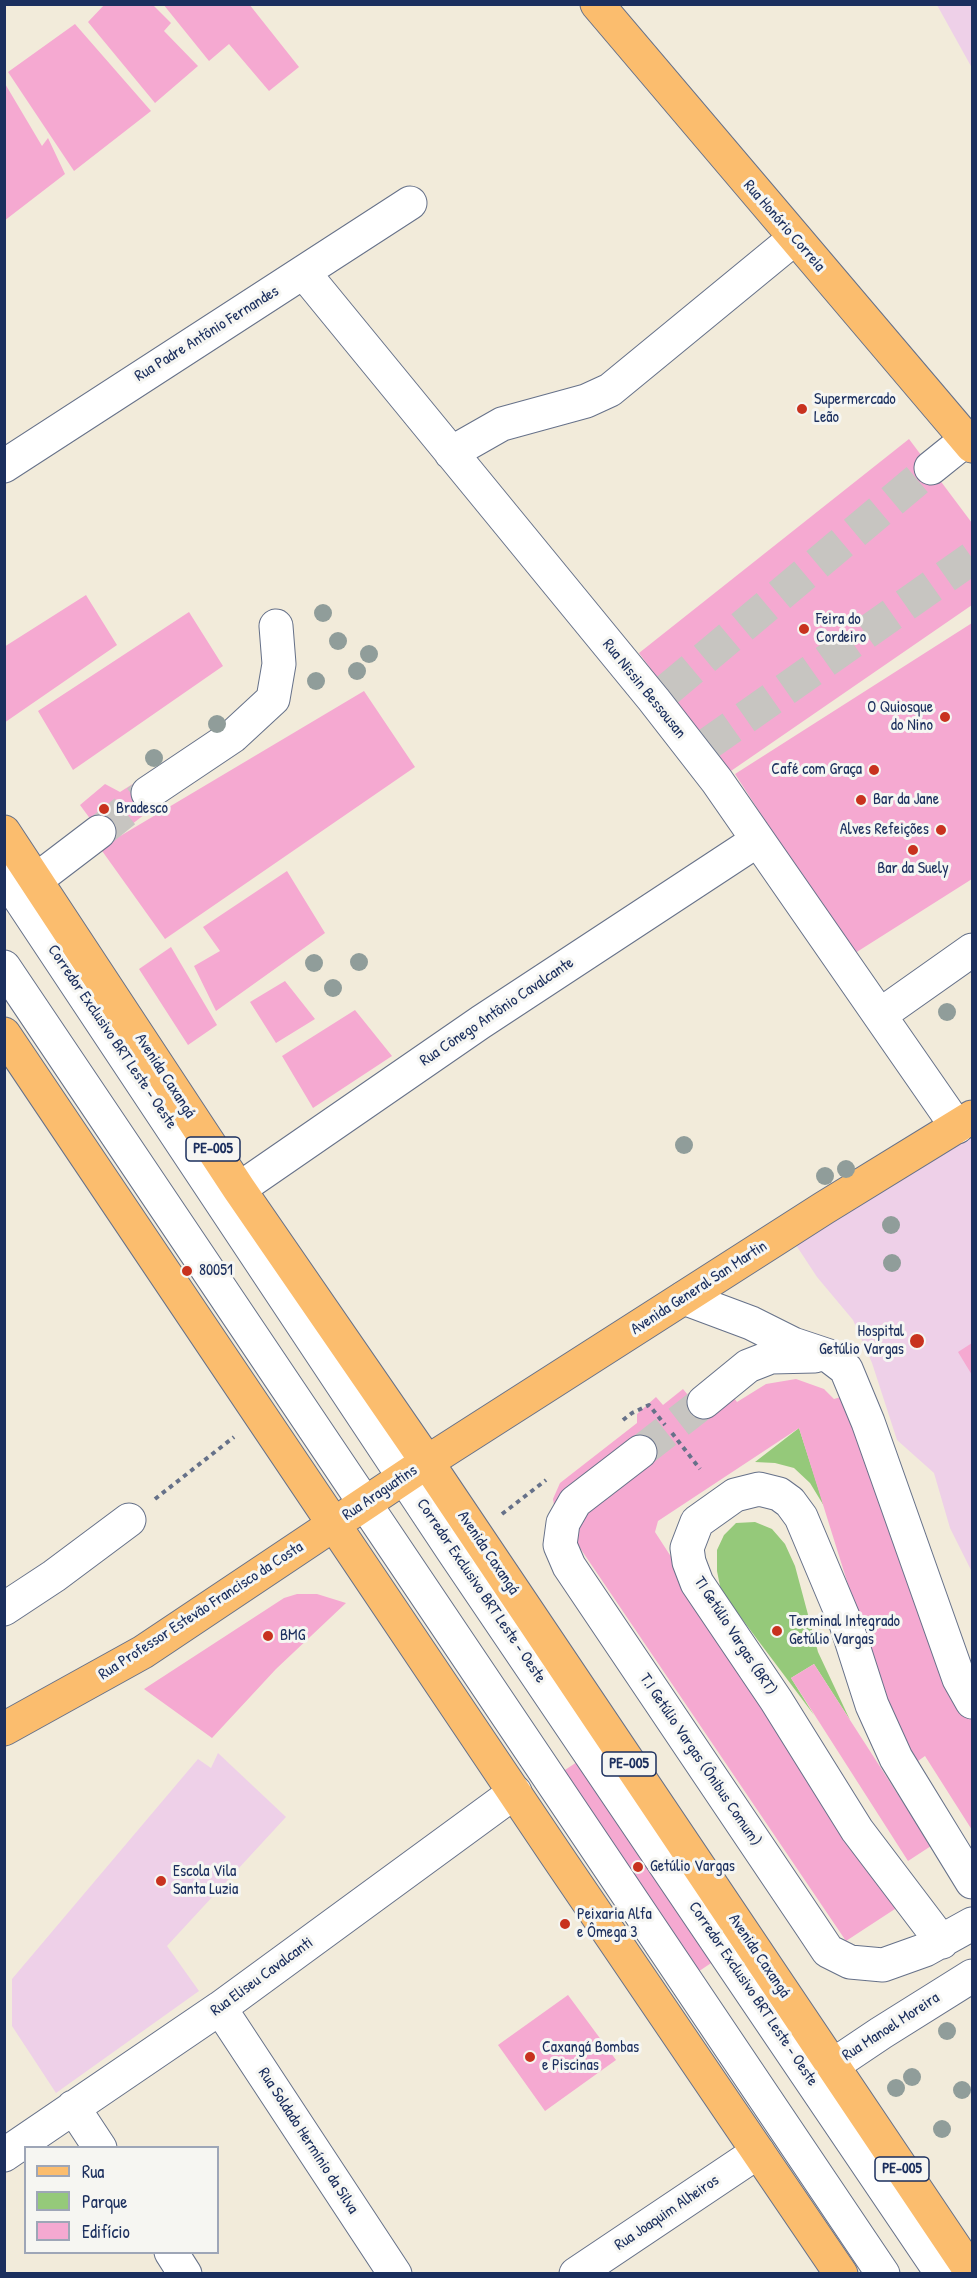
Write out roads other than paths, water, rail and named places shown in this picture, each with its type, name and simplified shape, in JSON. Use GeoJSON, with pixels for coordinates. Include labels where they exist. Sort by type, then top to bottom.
{"type":"FeatureCollection","features":[{"type":"Feature","properties":{"kind":"main road","name":"Rua Honório Correia"},"geometry":{"type":"LineString","coordinates":[[597,4],[970,443]]}},
{"type":"Feature","properties":{"kind":"main road","name":"Avenida Caxangá"},"geometry":{"type":"LineString","coordinates":[[4,832],[20,878],[240,1189],[416,1470],[821,2072],[972,2273]]}},
{"type":"Feature","properties":{"kind":"main road"},"geometry":{"type":"LineString","coordinates":[[4,1034],[333,1525],[841,2274]]}},
{"type":"Feature","properties":{"kind":"main road","name":"Avenida General San Martin"},"geometry":{"type":"LineString","coordinates":[[416,1470],[965,1122]]}},
{"type":"Feature","properties":{"kind":"main road","name":"Rua Araguatins"},"geometry":{"type":"LineString","coordinates":[[333,1525],[416,1470]]}},
{"type":"Feature","properties":{"kind":"main road","name":"Rua Professor Estevão Francisco da Costa"},"geometry":{"type":"LineString","coordinates":[[4,1729],[143,1652],[333,1525]]}},
{"type":"Feature","properties":{"kind":"street","name":"Rua Padre Antônio Fernandes"},"geometry":{"type":"LineString","coordinates":[[4,466],[410,203]]}},
{"type":"Feature","properties":{"kind":"street"},"geometry":{"type":"LineString","coordinates":[[451,453],[502,424],[586,401],[610,390],[795,238]]}},
{"type":"Feature","properties":{"kind":"street","name":"Rua Nissin Bessousan"},"geometry":{"type":"LineString","coordinates":[[304,273],[451,453],[661,695],[700,750],[717,781],[880,1014],[965,1122]]}},
{"type":"Feature","properties":{"kind":"street"},"geometry":{"type":"LineString","coordinates":[[931,468],[970,443]]}},
{"type":"Feature","properties":{"kind":"street"},"geometry":{"type":"LineString","coordinates":[[148,793],[233,736],[273,699],[279,664],[276,626]]}},
{"type":"Feature","properties":{"kind":"street"},"geometry":{"type":"LineString","coordinates":[[20,878],[99,832]]}},
{"type":"Feature","properties":{"kind":"street","name":"Rua Cônego Antônio Cavalcante"},"geometry":{"type":"LineString","coordinates":[[240,1189],[481,1022],[758,840]]}},
{"type":"Feature","properties":{"kind":"street","name":"Corredor Exclusivo BRT Leste - Oeste"},"geometry":{"type":"LineString","coordinates":[[20,878],[416,1470]]}},
{"type":"Feature","properties":{"kind":"street"},"geometry":{"type":"LineString","coordinates":[[880,1014],[972,950]]}},
{"type":"Feature","properties":{"kind":"street"},"geometry":{"type":"LineString","coordinates":[[4,967],[883,2274]]}},
{"type":"Feature","properties":{"kind":"street"},"geometry":{"type":"LineString","coordinates":[[4,987],[58,1114]]}},
{"type":"Feature","properties":{"kind":"street"},"geometry":{"type":"LineString","coordinates":[[684,1298],[751,1323],[793,1344],[829,1356],[846,1369],[868,1422],[958,1679],[972,1702]]}},
{"type":"Feature","properties":{"kind":"street"},"geometry":{"type":"LineString","coordinates":[[704,1402],[748,1366],[771,1357],[829,1356]]}},
{"type":"Feature","properties":{"kind":"street","name":"T.I Getúlio Vargas (Ônibus Comum)"},"geometry":{"type":"LineString","coordinates":[[640,1452],[575,1502],[562,1523],[560,1545],[566,1562],[828,1951],[850,1962],[883,1965],[942,1942],[972,1924]]}},
{"type":"Feature","properties":{"kind":"street","name":"TI Getúlio Vargas (BRT)"},"geometry":{"type":"LineString","coordinates":[[942,1942],[856,1830],[776,1700],[698,1584],[689,1562],[687,1548],[698,1522],[735,1495],[759,1489],[779,1494],[790,1502],[801,1517],[846,1623],[872,1705],[896,1758],[972,1882]]}},
{"type":"Feature","properties":{"kind":"street"},"geometry":{"type":"LineString","coordinates":[[4,1609],[129,1520]]}},
{"type":"Feature","properties":{"kind":"street","name":"Rua Eliseu Cavalcanti"},"geometry":{"type":"LineString","coordinates":[[4,2155],[220,2007],[515,1792]]}},
{"type":"Feature","properties":{"kind":"street","name":"Rua Manoel Moreira"},"geometry":{"type":"LineString","coordinates":[[821,2072],[968,1988]]}},
{"type":"Feature","properties":{"kind":"street","name":"Rua Soldado Hermínio da Silva"},"geometry":{"type":"LineString","coordinates":[[220,2007],[395,2274]]}},
{"type":"Feature","properties":{"kind":"street","name":"Corredor Exclusivo BRT Leste - Oeste"},"geometry":{"type":"LineString","coordinates":[[821,2072],[942,2274]]}},
{"type":"Feature","properties":{"kind":"street"},"geometry":{"type":"LineString","coordinates":[[73,2107],[99,2146]]}},
{"type":"Feature","properties":{"kind":"street","name":"Rua Joaquim Alheiros"},"geometry":{"type":"LineString","coordinates":[[576,2274],[758,2152]]}},
{"type":"Feature","properties":{"kind":"street"},"geometry":{"type":"LineString","coordinates":[[172,2254],[185,2274]]}},
{"type":"Feature","properties":{"kind":"tunnel"},"geometry":{"type":"LineString","coordinates":[[667,690],[931,468]]}},
{"type":"Feature","properties":{"kind":"tunnel"},"geometry":{"type":"LineString","coordinates":[[705,746],[972,558]]}},
{"type":"Feature","properties":{"kind":"tunnel"},"geometry":{"type":"LineString","coordinates":[[99,832],[148,793]]}},
{"type":"Feature","properties":{"kind":"tunnel"},"geometry":{"type":"LineString","coordinates":[[640,1452],[704,1402]]}},
{"type":"Feature","properties":{"kind":"place","name":"Supermercado Leão"},"geometry":{"type":"Point","coordinates":[802,409]}},
{"type":"Feature","properties":{"kind":"place","name":"Feira do Cordeiro"},"geometry":{"type":"Point","coordinates":[804,629]}},
{"type":"Feature","properties":{"kind":"place","name":"O Quiosque do Nino"},"geometry":{"type":"Point","coordinates":[945,717]}},
{"type":"Feature","properties":{"kind":"place","name":"Café com Graça"},"geometry":{"type":"Point","coordinates":[874,770]}},
{"type":"Feature","properties":{"kind":"place","name":"Bar da Jane"},"geometry":{"type":"Point","coordinates":[861,800]}},
{"type":"Feature","properties":{"kind":"place","name":"Bradesco"},"geometry":{"type":"Point","coordinates":[104,809]}},
{"type":"Feature","properties":{"kind":"place","name":"Alves Refeições"},"geometry":{"type":"Point","coordinates":[941,830]}},
{"type":"Feature","properties":{"kind":"place","name":"Bar da Suely"},"geometry":{"type":"Point","coordinates":[913,850]}},
{"type":"Feature","properties":{"kind":"place","name":"80051"},"geometry":{"type":"Point","coordinates":[187,1271]}},
{"type":"Feature","properties":{"kind":"place","name":"Hospital Getúlio Vargas"},"geometry":{"type":"Point","coordinates":[917,1341]}},
{"type":"Feature","properties":{"kind":"place","name":"Terminal Integrado Getúlio Vargas"},"geometry":{"type":"Point","coordinates":[777,1631]}},
{"type":"Feature","properties":{"kind":"place","name":"BMG"},"geometry":{"type":"Point","coordinates":[268,1636]}},
{"type":"Feature","properties":{"kind":"place","name":"Getúlio Vargas"},"geometry":{"type":"Point","coordinates":[638,1867]}},
{"type":"Feature","properties":{"kind":"place","name":"Escola Vila Santa Luzia"},"geometry":{"type":"Point","coordinates":[161,1881]}},
{"type":"Feature","properties":{"kind":"place","name":"Peixaria Alfa e Ômega 3"},"geometry":{"type":"Point","coordinates":[565,1924]}},
{"type":"Feature","properties":{"kind":"place","name":"Caxangá Bombas e Piscinas"},"geometry":{"type":"Point","coordinates":[530,2057]}}]}
